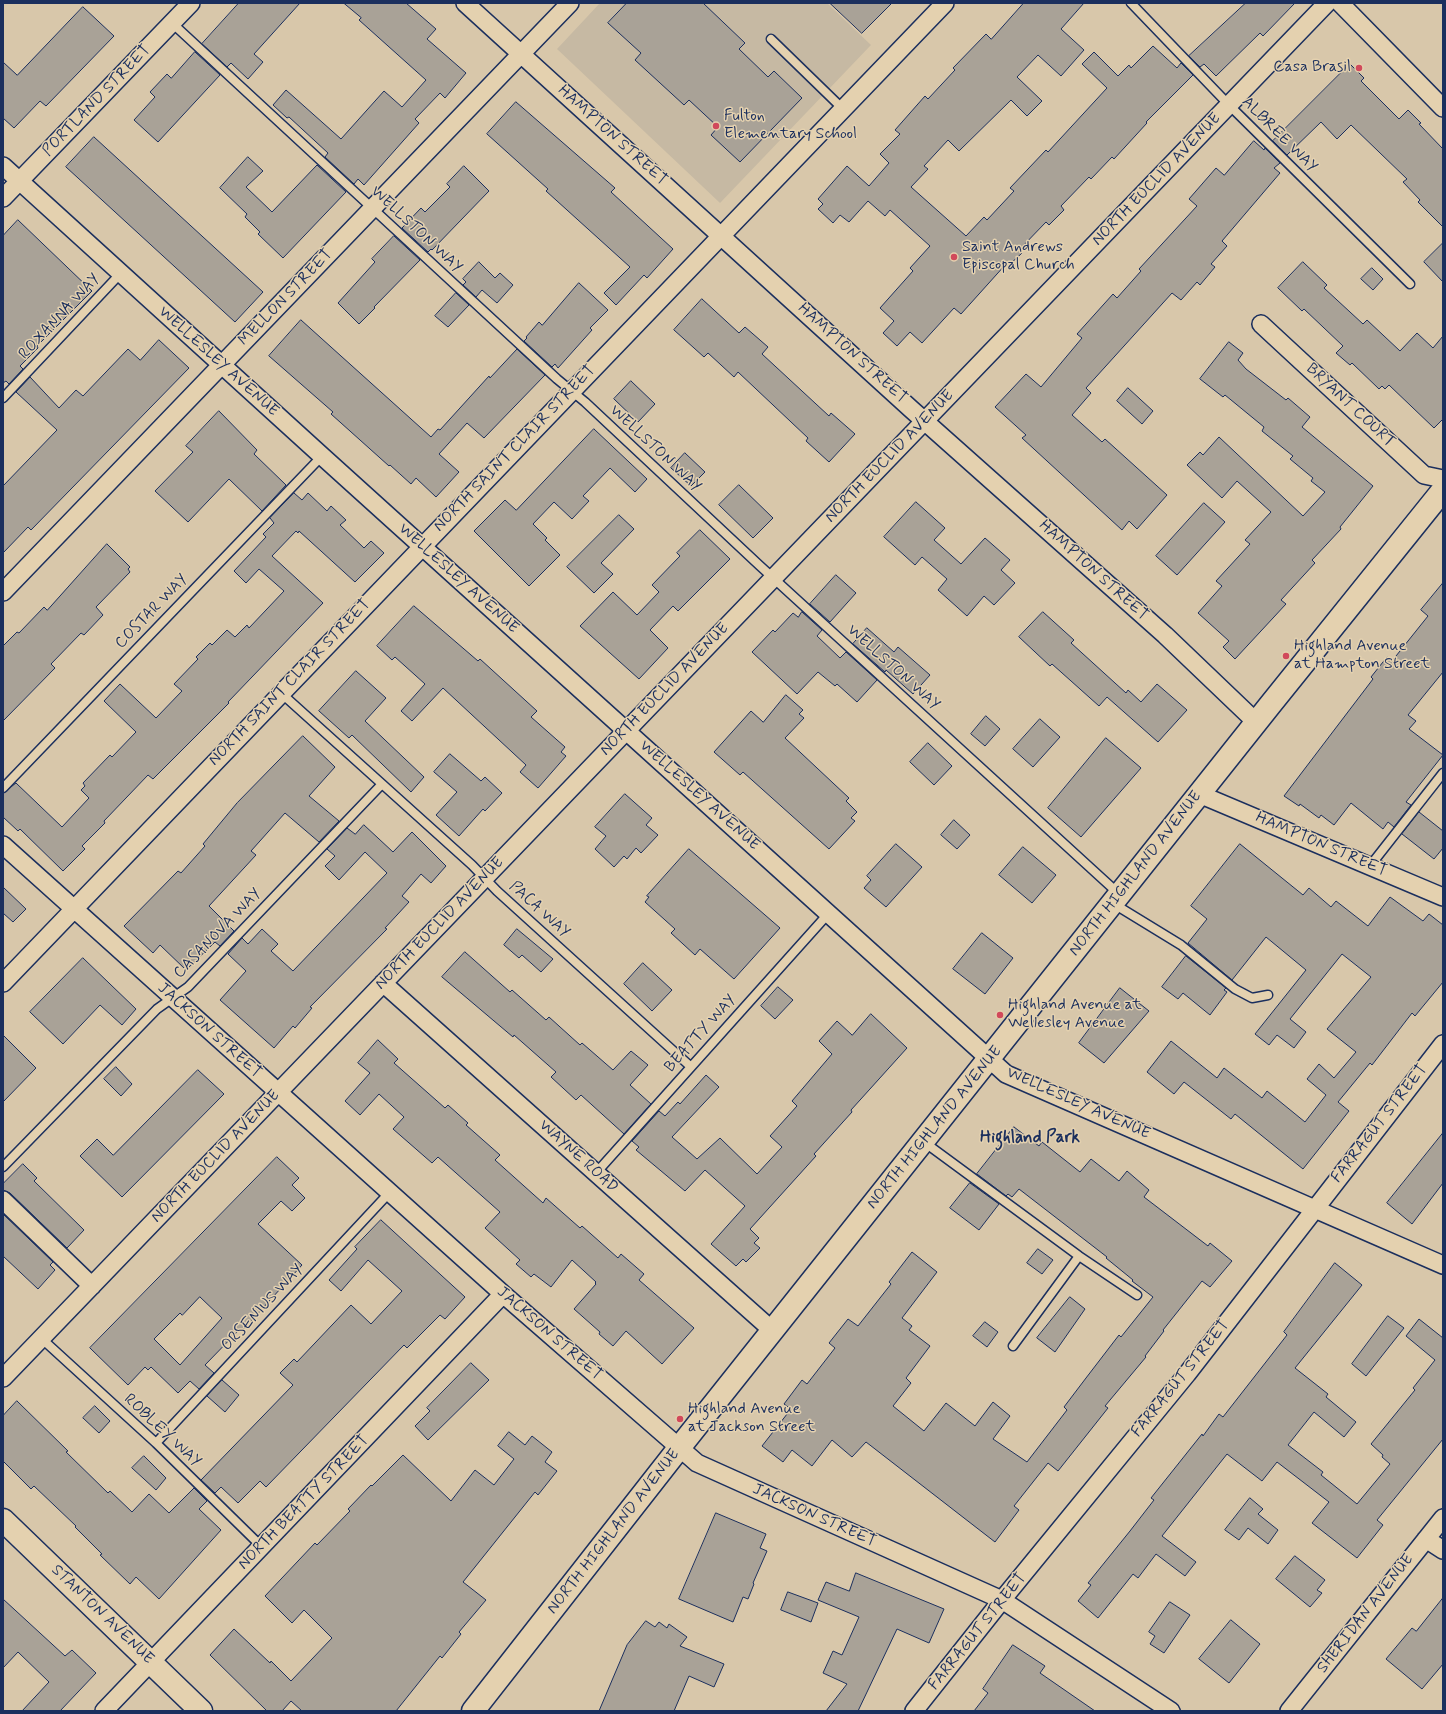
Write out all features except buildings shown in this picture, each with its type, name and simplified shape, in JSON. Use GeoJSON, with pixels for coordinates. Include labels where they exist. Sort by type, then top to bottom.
{"type":"FeatureCollection","features":[{"type":"Feature","properties":{"kind":"main road","name":"NORTH HIGHLAND AVENUE"},"geometry":{"type":"LineString","coordinates":[[474,1711],[679,1448],[1256,722],[1443,490]]}},
{"type":"Feature","properties":{"kind":"main road","name":"STANTON AVENUE"},"geometry":{"type":"LineString","coordinates":[[3,1520],[151,1661],[201,1711]]}},
{"type":"Feature","properties":{"kind":"street","name":"PORTLAND STREET"},"geometry":{"type":"LineString","coordinates":[[3,198],[191,3]]}},
{"type":"Feature","properties":{"kind":"street","name":"HAMPTON STREET"},"geometry":{"type":"LineString","coordinates":[[465,3],[925,421],[1165,635],[1256,722]]}},
{"type":"Feature","properties":{"kind":"street","name":"MELLON STREET"},"geometry":{"type":"LineString","coordinates":[[3,592],[570,3]]}},
{"type":"Feature","properties":{"kind":"street","name":"NORTH SAINT CLAIR STREET"},"geometry":{"type":"LineString","coordinates":[[3,983],[720,235],[945,3]]}},
{"type":"Feature","properties":{"kind":"street","name":"NORTH EUCLID AVENUE"},"geometry":{"type":"LineString","coordinates":[[3,1378],[1328,3]]}},
{"type":"Feature","properties":{"kind":"street"},"geometry":{"type":"LineString","coordinates":[[1340,3],[1443,108]]}},
{"type":"Feature","properties":{"kind":"street","name":"WELLESLEY AVENUE"},"geometry":{"type":"LineString","coordinates":[[3,166],[1006,1074],[1443,1265]]}},
{"type":"Feature","properties":{"kind":"street","name":"BRYANT COURT"},"geometry":{"type":"LineString","coordinates":[[1261,324],[1424,475],[1443,479]]}},
{"type":"Feature","properties":{"kind":"street","name":"HAMPTON STREET"},"geometry":{"type":"LineString","coordinates":[[1199,794],[1443,897]]}},
{"type":"Feature","properties":{"kind":"street","name":"JACKSON STREET"},"geometry":{"type":"LineString","coordinates":[[3,846],[503,1294],[697,1463],[1002,1600],[1172,1711]]}},
{"type":"Feature","properties":{"kind":"street","name":"WAYNE ROAD"},"geometry":{"type":"LineString","coordinates":[[383,983],[773,1331]]}},
{"type":"Feature","properties":{"kind":"street","name":"FARRAGUT STREET"},"geometry":{"type":"LineString","coordinates":[[914,1711],[1002,1600],[1187,1374],[1314,1208],[1443,1044]]}},
{"type":"Feature","properties":{"kind":"street"},"geometry":{"type":"LineString","coordinates":[[3,1200],[92,1286]]}},
{"type":"Feature","properties":{"kind":"street","name":"NORTH BEATTY STREET"},"geometry":{"type":"LineString","coordinates":[[104,1711],[503,1294]]}},
{"type":"Feature","properties":{"kind":"street","name":"SHERIDAN AVENUE"},"geometry":{"type":"LineString","coordinates":[[1289,1711],[1443,1518]]}},
{"type":"Feature","properties":{"kind":"street"},"geometry":{"type":"LineString","coordinates":[[1426,1539],[1443,1550]]}},
{"type":"Feature","properties":{"kind":"lane","name":"ALBREE WAY"},"geometry":{"type":"LineString","coordinates":[[1131,3],[1229,105],[1410,284]]}},
{"type":"Feature","properties":{"kind":"lane","name":"WELLSTON WAY"},"geometry":{"type":"LineString","coordinates":[[172,23],[773,578],[1116,899],[1181,945],[1235,989],[1252,998],[1268,995]]}},
{"type":"Feature","properties":{"kind":"lane"},"geometry":{"type":"LineString","coordinates":[[771,39],[843,109]]}},
{"type":"Feature","properties":{"kind":"lane","name":"ROXANNA WAY"},"geometry":{"type":"LineString","coordinates":[[3,398],[121,273]]}},
{"type":"Feature","properties":{"kind":"lane","name":"COSTAR WAY"},"geometry":{"type":"LineString","coordinates":[[3,788],[322,456]]}},
{"type":"Feature","properties":{"kind":"lane","name":"PACA WAY"},"geometry":{"type":"LineString","coordinates":[[280,693],[382,784],[690,1066]]}},
{"type":"Feature","properties":{"kind":"lane"},"geometry":{"type":"LineString","coordinates":[[1370,866],[1443,773]]}},
{"type":"Feature","properties":{"kind":"lane","name":"CASANOVA WAY"},"geometry":{"type":"LineString","coordinates":[[3,1167],[157,1009],[188,987],[382,784]]}},
{"type":"Feature","properties":{"kind":"lane","name":"BEATTY WAY"},"geometry":{"type":"LineString","coordinates":[[596,1174],[690,1066],[828,914]]}},
{"type":"Feature","properties":{"kind":"lane"},"geometry":{"type":"LineString","coordinates":[[923,1142],[1079,1256],[1137,1295]]}},
{"type":"Feature","properties":{"kind":"lane","name":"ORSENIUS WAY"},"geometry":{"type":"LineString","coordinates":[[156,1443],[390,1192]]}},
{"type":"Feature","properties":{"kind":"lane"},"geometry":{"type":"LineString","coordinates":[[1013,1346],[1079,1256]]}},
{"type":"Feature","properties":{"kind":"lane","name":"ROBLEY WAY"},"geometry":{"type":"LineString","coordinates":[[41,1338],[156,1443],[262,1547]]}},
{"type":"Feature","properties":{"kind":"shaded area","name":"Fulton Elementary School"},"geometry":{"type":"Polygon","coordinates":[[[600,3],[827,3],[871,45],[720,203],[557,49],[600,3]]]}},
{"type":"Feature","properties":{"kind":"place","name":"Casa Brasil"},"geometry":{"type":"Point","coordinates":[1359,68]}},
{"type":"Feature","properties":{"kind":"place","name":"Fulton Elementary School"},"geometry":{"type":"Point","coordinates":[716,126]}},
{"type":"Feature","properties":{"kind":"place","name":"Saint Andrews Episcopal Church"},"geometry":{"type":"Point","coordinates":[954,257]}},
{"type":"Feature","properties":{"kind":"place","name":"Highland Avenue at Hampton Street"},"geometry":{"type":"Point","coordinates":[1286,656]}},
{"type":"Feature","properties":{"kind":"place","name":"Highland Avenue at Wellesley Avenue"},"geometry":{"type":"Point","coordinates":[1000,1015]}},
{"type":"Feature","properties":{"kind":"place","name":"Highland Avenue at Jackson Street"},"geometry":{"type":"Point","coordinates":[680,1419]}},
{"type":"Feature","properties":{"kind":"district","name":"Highland Park"},"geometry":{"type":"Point","coordinates":[1030,1138]}}]}
